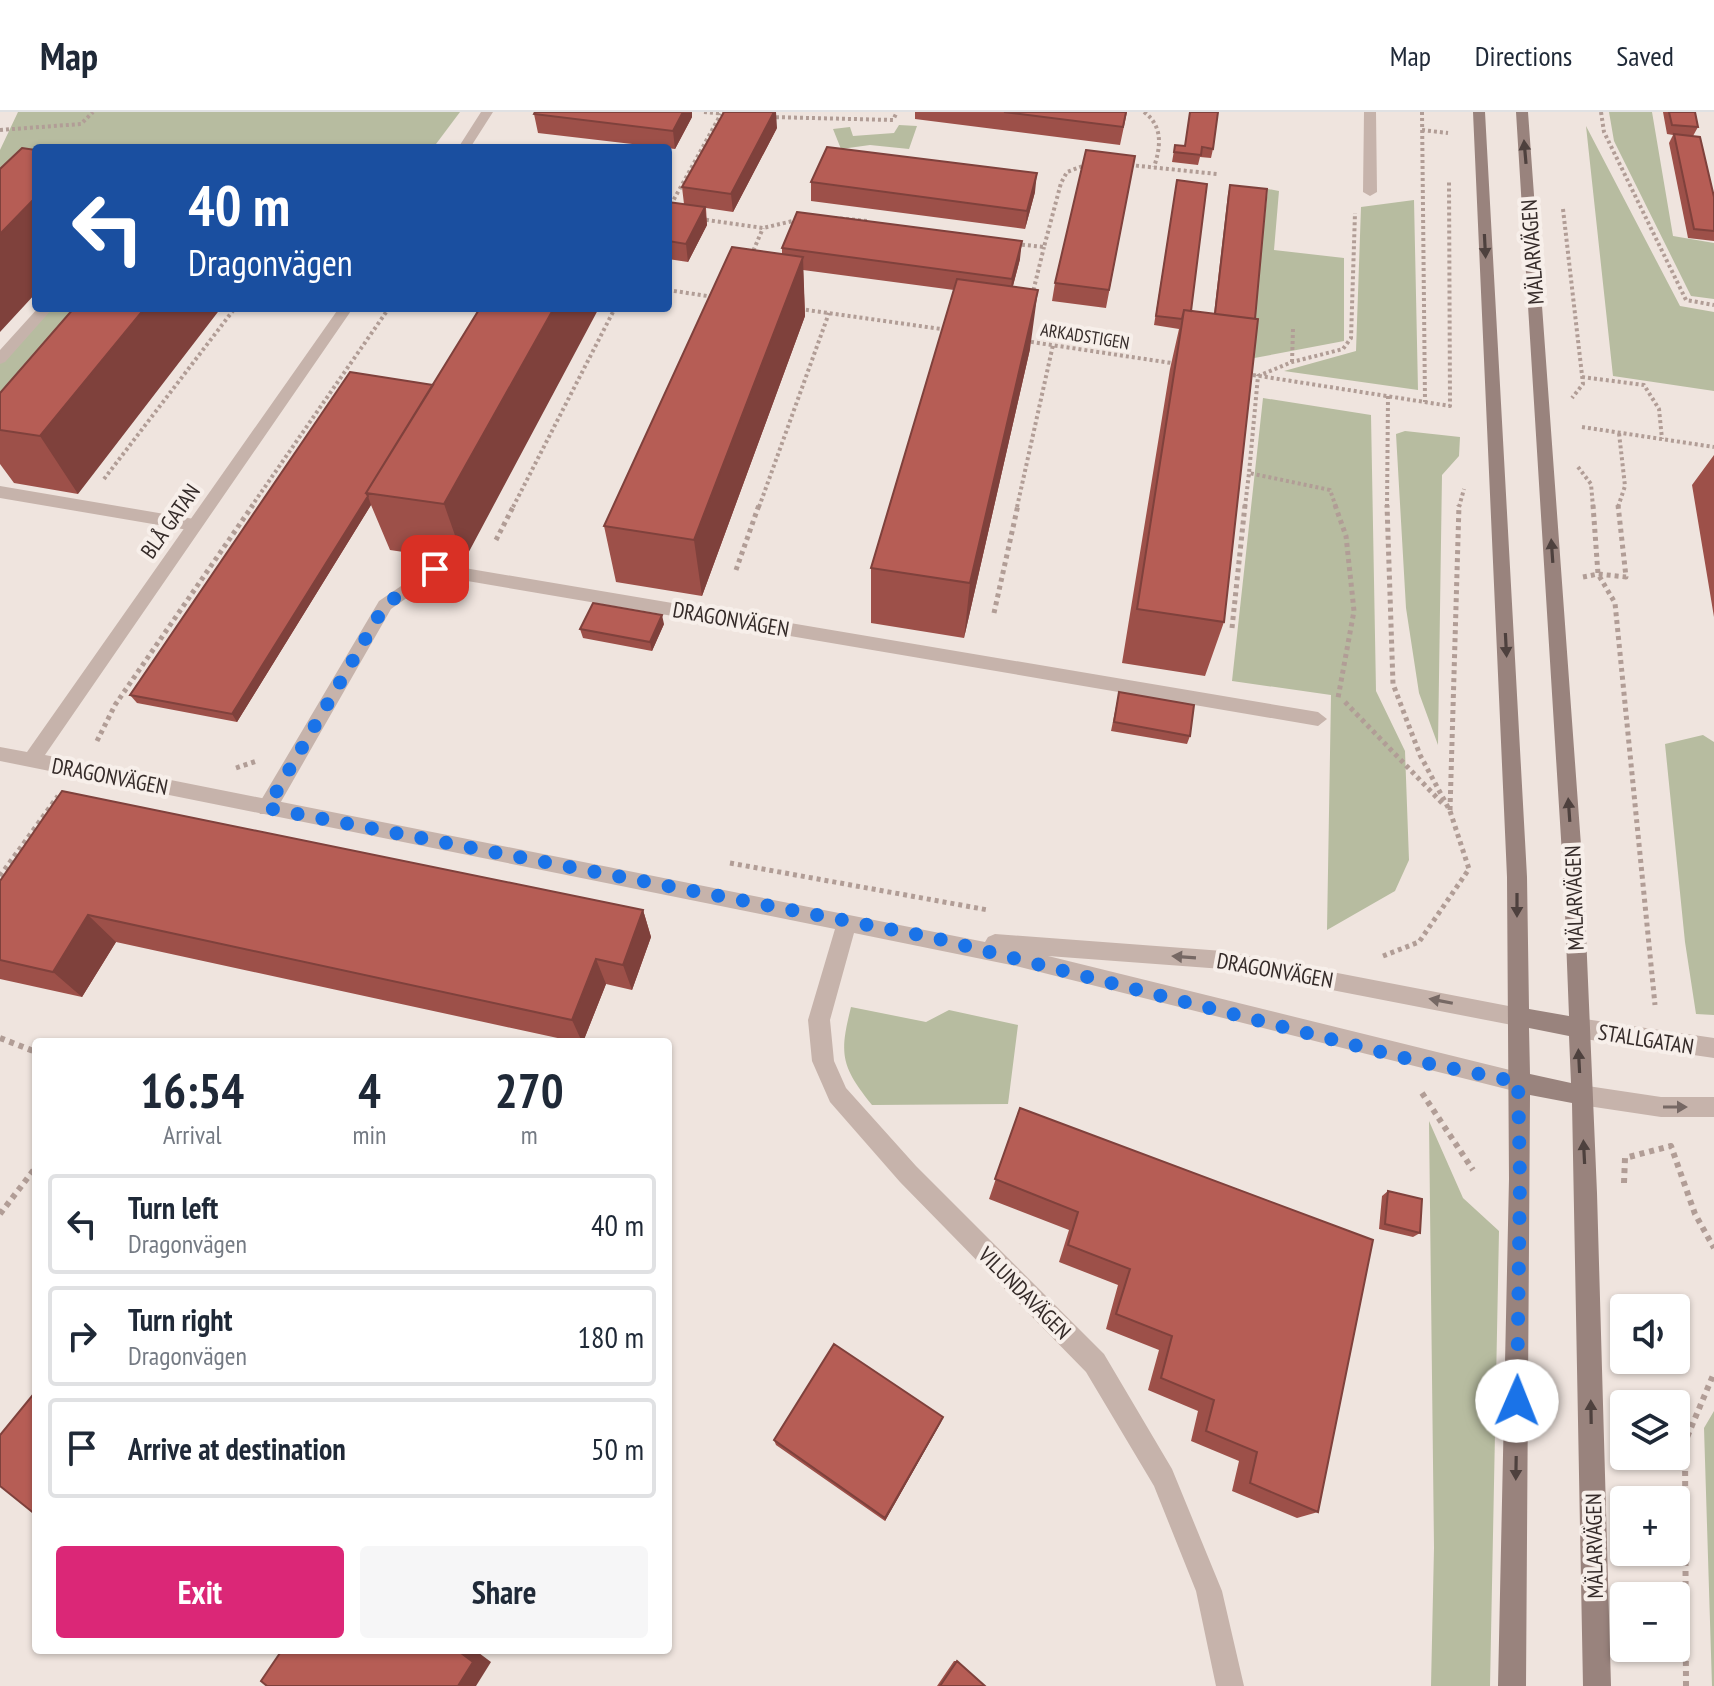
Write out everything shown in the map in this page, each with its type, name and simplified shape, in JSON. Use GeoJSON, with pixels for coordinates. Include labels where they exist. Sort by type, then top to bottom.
{"type":"FeatureCollection","features":[{"type":"Feature","properties":{"kind":"main road","name":"MÄLARVÄGEN"},"geometry":{"type":"LineString","coordinates":[[1479,112],[1517,877],[1520,1179],[1512,1686]]}},
{"type":"Feature","properties":{"kind":"main road","name":"MÄLARVÄGEN"},"geometry":{"type":"LineString","coordinates":[[1522,112],[1574,887],[1597,1686]]}},
{"type":"Feature","properties":{"kind":"main road"},"geometry":{"type":"LineString","coordinates":[[1517,1016],[1578,1028]]}},
{"type":"Feature","properties":{"kind":"main road"},"geometry":{"type":"LineString","coordinates":[[1518,1082],[1581,1095]]}},
{"type":"Feature","properties":{"kind":"street"},"geometry":{"type":"LineString","coordinates":[[467,144],[487,112]]}},
{"type":"Feature","properties":{"kind":"street"},"geometry":{"type":"LineString","coordinates":[[1370,112],[1370,192]]}},
{"type":"Feature","properties":{"kind":"street"},"geometry":{"type":"LineString","coordinates":[[0,359],[42,312]]}},
{"type":"Feature","properties":{"kind":"street","name":"BLÅ GATAN"},"geometry":{"type":"LineString","coordinates":[[31,761],[343,312]]}},
{"type":"Feature","properties":{"kind":"street"},"geometry":{"type":"LineString","coordinates":[[0,492],[194,525]]}},
{"type":"Feature","properties":{"kind":"street","name":"DRAGONVÄGEN"},"geometry":{"type":"LineString","coordinates":[[267,808],[385,605],[435,569],[1318,719]]}},
{"type":"Feature","properties":{"kind":"street","name":"DRAGONVÄGEN"},"geometry":{"type":"LineString","coordinates":[[0,754],[935,938],[1416,1061],[1518,1082]]}},
{"type":"Feature","properties":{"kind":"street","name":"VILUNDAVÄGEN"},"geometry":{"type":"LineString","coordinates":[[847,923],[819,1020],[823,1061],[838,1095],[908,1174],[1095,1363],[1163,1478],[1209,1591],[1230,1686]]}},
{"type":"Feature","properties":{"kind":"street","name":"DRAGONVÄGEN"},"geometry":{"type":"LineString","coordinates":[[935,938],[1223,960],[1517,1016]]}},
{"type":"Feature","properties":{"kind":"street","name":"STALLGATAN"},"geometry":{"type":"LineString","coordinates":[[1578,1028],[1714,1048]]}},
{"type":"Feature","properties":{"kind":"street"},"geometry":{"type":"LineString","coordinates":[[1581,1095],[1661,1107],[1714,1107]]}},
{"type":"Feature","properties":{"kind":"path"},"geometry":{"type":"LineString","coordinates":[[0,130],[81,124],[93,112]]}},
{"type":"Feature","properties":{"kind":"path"},"geometry":{"type":"LineString","coordinates":[[704,112],[735,115]]}},
{"type":"Feature","properties":{"kind":"path"},"geometry":{"type":"LineString","coordinates":[[774,117],[777,112]]}},
{"type":"Feature","properties":{"kind":"path"},"geometry":{"type":"LineString","coordinates":[[761,116],[893,120],[897,112]]}},
{"type":"Feature","properties":{"kind":"path"},"geometry":{"type":"LineString","coordinates":[[1144,112],[1152,117],[1160,138],[1154,167]]}},
{"type":"Feature","properties":{"kind":"path"},"geometry":{"type":"LineString","coordinates":[[1422,112],[1425,402]]}},
{"type":"Feature","properties":{"kind":"path"},"geometry":{"type":"LineString","coordinates":[[1601,112],[1604,132],[1686,300],[1714,305]]}},
{"type":"Feature","properties":{"kind":"path"},"geometry":{"type":"LineString","coordinates":[[672,203],[721,114]]}},
{"type":"Feature","properties":{"kind":"path"},"geometry":{"type":"LineString","coordinates":[[1422,130],[1448,133]]}},
{"type":"Feature","properties":{"kind":"path"},"geometry":{"type":"LineString","coordinates":[[1029,306],[1067,172],[1099,163]]}},
{"type":"Feature","properties":{"kind":"path"},"geometry":{"type":"LineString","coordinates":[[1118,163],[1217,174]]}},
{"type":"Feature","properties":{"kind":"path"},"geometry":{"type":"LineString","coordinates":[[1242,374],[1450,406],[1449,175]]}},
{"type":"Feature","properties":{"kind":"path"},"geometry":{"type":"LineString","coordinates":[[1562,201],[1583,384],[1566,403]]}},
{"type":"Feature","properties":{"kind":"path"},"geometry":{"type":"LineString","coordinates":[[1258,376],[1292,362],[1343,349],[1351,338],[1356,205]]}},
{"type":"Feature","properties":{"kind":"path"},"geometry":{"type":"LineString","coordinates":[[697,218],[763,228],[799,220]]}},
{"type":"Feature","properties":{"kind":"path"},"geometry":{"type":"LineString","coordinates":[[828,218],[871,221]]}},
{"type":"Feature","properties":{"kind":"path"},"geometry":{"type":"LineString","coordinates":[[751,256],[763,228]]}},
{"type":"Feature","properties":{"kind":"path"},"geometry":{"type":"LineString","coordinates":[[1002,243],[1044,247]]}},
{"type":"Feature","properties":{"kind":"path"},"geometry":{"type":"LineString","coordinates":[[672,291],[719,298]]}},
{"type":"Feature","properties":{"kind":"path"},"geometry":{"type":"LineString","coordinates":[[787,307],[948,330]]}},
{"type":"Feature","properties":{"kind":"path"},"geometry":{"type":"LineString","coordinates":[[83,506],[232,312]]}},
{"type":"Feature","properties":{"kind":"path"},"geometry":{"type":"LineString","coordinates":[[97,741],[115,705],[386,312]]}},
{"type":"Feature","properties":{"kind":"path"},"geometry":{"type":"LineString","coordinates":[[496,540],[613,312]]}},
{"type":"Feature","properties":{"kind":"path"},"geometry":{"type":"LineString","coordinates":[[736,570],[829,313]]}},
{"type":"Feature","properties":{"kind":"path","name":"ARKADSTIGEN"},"geometry":{"type":"LineString","coordinates":[[1025,329],[1022,340],[1179,364]]}},
{"type":"Feature","properties":{"kind":"path"},"geometry":{"type":"LineString","coordinates":[[1292,362],[1293,329]]}},
{"type":"Feature","properties":{"kind":"path"},"geometry":{"type":"LineString","coordinates":[[994,613],[1053,345]]}},
{"type":"Feature","properties":{"kind":"path"},"geometry":{"type":"LineString","coordinates":[[1232,628],[1258,376]]}},
{"type":"Feature","properties":{"kind":"path"},"geometry":{"type":"LineString","coordinates":[[1582,377],[1644,385],[1659,409],[1662,439]]}},
{"type":"Feature","properties":{"kind":"path"},"geometry":{"type":"LineString","coordinates":[[1372,956],[1384,956],[1419,942],[1469,869],[1450,811],[1420,755],[1393,684],[1387,561],[1388,396]]}},
{"type":"Feature","properties":{"kind":"path"},"geometry":{"type":"LineString","coordinates":[[1582,427],[1714,447]]}},
{"type":"Feature","properties":{"kind":"path"},"geometry":{"type":"LineString","coordinates":[[1581,578],[1598,574],[1626,577],[1618,504],[1625,486],[1619,433]]}},
{"type":"Feature","properties":{"kind":"path"},"geometry":{"type":"LineString","coordinates":[[1571,457],[1591,484],[1598,574],[1615,603],[1657,1018]]}},
{"type":"Feature","properties":{"kind":"path"},"geometry":{"type":"LineString","coordinates":[[1249,473],[1330,490],[1346,536],[1354,611],[1339,696],[1318,719]]}},
{"type":"Feature","properties":{"kind":"path"},"geometry":{"type":"LineString","coordinates":[[1450,811],[1459,502],[1465,487]]}},
{"type":"Feature","properties":{"kind":"path"},"geometry":{"type":"LineString","coordinates":[[1339,696],[1450,811]]}},
{"type":"Feature","properties":{"kind":"path"},"geometry":{"type":"LineString","coordinates":[[58,722],[85,726],[97,741],[111,743]]}},
{"type":"Feature","properties":{"kind":"path"},"geometry":{"type":"LineString","coordinates":[[222,765],[235,768],[255,761],[291,767]]}},
{"type":"Feature","properties":{"kind":"path"},"geometry":{"type":"LineString","coordinates":[[0,876],[61,791]]}},
{"type":"Feature","properties":{"kind":"path"},"geometry":{"type":"LineString","coordinates":[[714,860],[1000,912]]}},
{"type":"Feature","properties":{"kind":"path"},"geometry":{"type":"LineString","coordinates":[[0,1038],[32,1050]]}},
{"type":"Feature","properties":{"kind":"path"},"geometry":{"type":"LineString","coordinates":[[1415,1082],[1473,1170]]}},
{"type":"Feature","properties":{"kind":"path"},"geometry":{"type":"LineString","coordinates":[[1623,1186],[1625,1158],[1671,1146],[1695,1214],[1714,1248]]}},
{"type":"Feature","properties":{"kind":"path"},"geometry":{"type":"LineString","coordinates":[[0,1214],[32,1172]]}},
{"type":"Feature","properties":{"kind":"path"},"geometry":{"type":"LineString","coordinates":[[1686,1686],[1685,1442],[1714,1373]]}},
{"type":"Feature","properties":{"kind":"green space"},"geometry":{"type":"Polygon","coordinates":[[[18,112],[460,112],[436,144],[32,144],[32,193],[0,189],[0,150],[18,112]]]}},
{"type":"Feature","properties":{"kind":"green space"},"geometry":{"type":"Polygon","coordinates":[[[1609,112],[1652,112],[1673,236],[1714,243],[1714,299],[1691,296],[1614,141],[1609,112]]]}},
{"type":"Feature","properties":{"kind":"green space"},"geometry":{"type":"Polygon","coordinates":[[[899,125],[917,126],[909,149],[870,145],[841,149],[833,129],[850,127],[853,136],[894,133],[899,125]]]}},
{"type":"Feature","properties":{"kind":"green space"},"geometry":{"type":"Polygon","coordinates":[[[1586,126],[1680,306],[1714,312],[1714,391],[1613,376],[1586,126]]]}},
{"type":"Feature","properties":{"kind":"green space"},"geometry":{"type":"Polygon","coordinates":[[[1268,189],[1279,191],[1274,250],[1344,258],[1344,341],[1249,359],[1268,189]]]}},
{"type":"Feature","properties":{"kind":"green space"},"geometry":{"type":"Polygon","coordinates":[[[1414,200],[1418,390],[1284,371],[1356,351],[1361,207],[1414,200]]]}},
{"type":"Feature","properties":{"kind":"green space"},"geometry":{"type":"Polygon","coordinates":[[[42,312],[141,312],[0,427],[0,359],[42,312]]]}},
{"type":"Feature","properties":{"kind":"green space"},"geometry":{"type":"Polygon","coordinates":[[[1263,398],[1371,415],[1376,691],[1405,751],[1409,860],[1395,891],[1327,930],[1331,695],[1232,681],[1263,398]]]}},
{"type":"Feature","properties":{"kind":"green space"},"geometry":{"type":"Polygon","coordinates":[[[1405,431],[1460,437],[1459,456],[1442,475],[1438,745],[1419,693],[1406,608],[1396,434],[1405,431]]]}},
{"type":"Feature","properties":{"kind":"green space"},"geometry":{"type":"Polygon","coordinates":[[[1703,735],[1714,742],[1714,1015],[1696,1014],[1685,942],[1665,744],[1703,735]]]}},
{"type":"Feature","properties":{"kind":"green space"},"geometry":{"type":"Polygon","coordinates":[[[851,1007],[926,1022],[949,1010],[1018,1025],[1008,1104],[872,1105],[854,1080],[845,1059],[845,1037],[851,1007]]]}},
{"type":"Feature","properties":{"kind":"green space"},"geometry":{"type":"Polygon","coordinates":[[[1429,1121],[1463,1198],[1499,1231],[1490,1686],[1431,1686],[1434,1548],[1429,1121]]]}},
{"type":"Feature","properties":{"kind":"green space"},"geometry":{"type":"Polygon","coordinates":[[[1714,1411],[1714,1686],[1712,1686],[1704,1428],[1714,1411]]]}},
{"type":"Feature","properties":{"kind":"building"},"geometry":{"type":"Polygon","coordinates":[[[535,112],[683,112],[673,131],[535,112]]]}},
{"type":"Feature","properties":{"kind":"building"},"geometry":{"type":"Polygon","coordinates":[[[724,112],[774,112],[731,194],[682,187],[724,112]]]}},
{"type":"Feature","properties":{"kind":"building"},"geometry":{"type":"Polygon","coordinates":[[[1004,112],[1126,112],[1123,127],[1004,112]]]}},
{"type":"Feature","properties":{"kind":"building"},"geometry":{"type":"Polygon","coordinates":[[[1190,112],[1218,112],[1213,149],[1202,147],[1201,155],[1174,152],[1175,145],[1185,146],[1190,112]]]}},
{"type":"Feature","properties":{"kind":"building"},"geometry":{"type":"Polygon","coordinates":[[[1669,112],[1695,112],[1698,127],[1672,125],[1669,112]]]}},
{"type":"Feature","properties":{"kind":"building"},"geometry":{"type":"Polygon","coordinates":[[[1674,134],[1700,137],[1714,197],[1714,231],[1694,229],[1674,134]]]}},
{"type":"Feature","properties":{"kind":"building"},"geometry":{"type":"Polygon","coordinates":[[[827,147],[1037,173],[1027,211],[811,182],[827,147]]]}},
{"type":"Feature","properties":{"kind":"building"},"geometry":{"type":"Polygon","coordinates":[[[22,148],[32,149],[32,201],[0,234],[0,169],[22,148]]]}},
{"type":"Feature","properties":{"kind":"building"},"geometry":{"type":"Polygon","coordinates":[[[1086,150],[1135,156],[1109,290],[1055,283],[1086,150]]]}},
{"type":"Feature","properties":{"kind":"building"},"geometry":{"type":"Polygon","coordinates":[[[1177,180],[1207,184],[1191,311],[1184,310],[1182,319],[1156,316],[1177,180]]]}},
{"type":"Feature","properties":{"kind":"building"},"geometry":{"type":"Polygon","coordinates":[[[1230,185],[1267,189],[1255,319],[1215,314],[1230,185]]]}},
{"type":"Feature","properties":{"kind":"building"},"geometry":{"type":"Polygon","coordinates":[[[672,203],[705,207],[686,244],[672,242],[672,203]]]}},
{"type":"Feature","properties":{"kind":"building"},"geometry":{"type":"Polygon","coordinates":[[[797,212],[1022,241],[1012,279],[782,248],[797,212]]]}},
{"type":"Feature","properties":{"kind":"building"},"geometry":{"type":"Polygon","coordinates":[[[732,247],[803,257],[694,540],[604,526],[732,247]]]}},
{"type":"Feature","properties":{"kind":"building"},"geometry":{"type":"Polygon","coordinates":[[[957,279],[1038,290],[970,583],[871,568],[957,279]]]}},
{"type":"Feature","properties":{"kind":"building"},"geometry":{"type":"Polygon","coordinates":[[[1184,310],[1258,319],[1224,622],[1137,609],[1184,310]]]}},
{"type":"Feature","properties":{"kind":"building"},"geometry":{"type":"Polygon","coordinates":[[[71,312],[142,312],[40,436],[0,430],[0,393],[71,312]]]}},
{"type":"Feature","properties":{"kind":"building"},"geometry":{"type":"Polygon","coordinates":[[[478,312],[552,312],[444,504],[366,493],[478,312]]]}},
{"type":"Feature","properties":{"kind":"building"},"geometry":{"type":"Polygon","coordinates":[[[350,372],[433,385],[366,493],[368,496],[232,714],[130,695],[350,372]]]}},
{"type":"Feature","properties":{"kind":"building"},"geometry":{"type":"Polygon","coordinates":[[[593,603],[662,615],[650,642],[580,629],[593,603]]]}},
{"type":"Feature","properties":{"kind":"building"},"geometry":{"type":"Polygon","coordinates":[[[1119,692],[1194,705],[1190,736],[1114,722],[1119,692]]]}},
{"type":"Feature","properties":{"kind":"building"},"geometry":{"type":"Polygon","coordinates":[[[62,791],[643,910],[623,965],[596,959],[572,1020],[88,915],[53,972],[0,960],[0,881],[62,791]]]}},
{"type":"Feature","properties":{"kind":"building"},"geometry":{"type":"Polygon","coordinates":[[[1020,1108],[1373,1240],[1318,1512],[1250,1483],[1257,1452],[1206,1431],[1214,1400],[1161,1378],[1172,1336],[1116,1314],[1130,1269],[1068,1245],[1078,1212],[995,1179],[1020,1108]]]}},
{"type":"Feature","properties":{"kind":"building"},"geometry":{"type":"Polygon","coordinates":[[[1388,1191],[1422,1199],[1420,1233],[1385,1224],[1388,1191]]]}},
{"type":"Feature","properties":{"kind":"building"},"geometry":{"type":"Polygon","coordinates":[[[834,1344],[943,1417],[885,1518],[774,1440],[834,1344]]]}},
{"type":"Feature","properties":{"kind":"building"},"geometry":{"type":"Polygon","coordinates":[[[32,1396],[32,1512],[0,1486],[0,1435],[32,1396]]]}},
{"type":"Feature","properties":{"kind":"building"},"geometry":{"type":"Polygon","coordinates":[[[279,1654],[462,1654],[473,1662],[458,1686],[267,1686],[261,1681],[279,1654]]]}},
{"type":"Feature","properties":{"kind":"building"},"geometry":{"type":"Polygon","coordinates":[[[957,1661],[985,1686],[940,1686],[957,1661]]]}},
{"type":"Feature","properties":{"kind":"route"},"geometry":{"type":"LineString","coordinates":[[435,569],[385,605],[267,808],[935,938],[1416,1061],[1518,1082],[1517,1401]]}}]}
